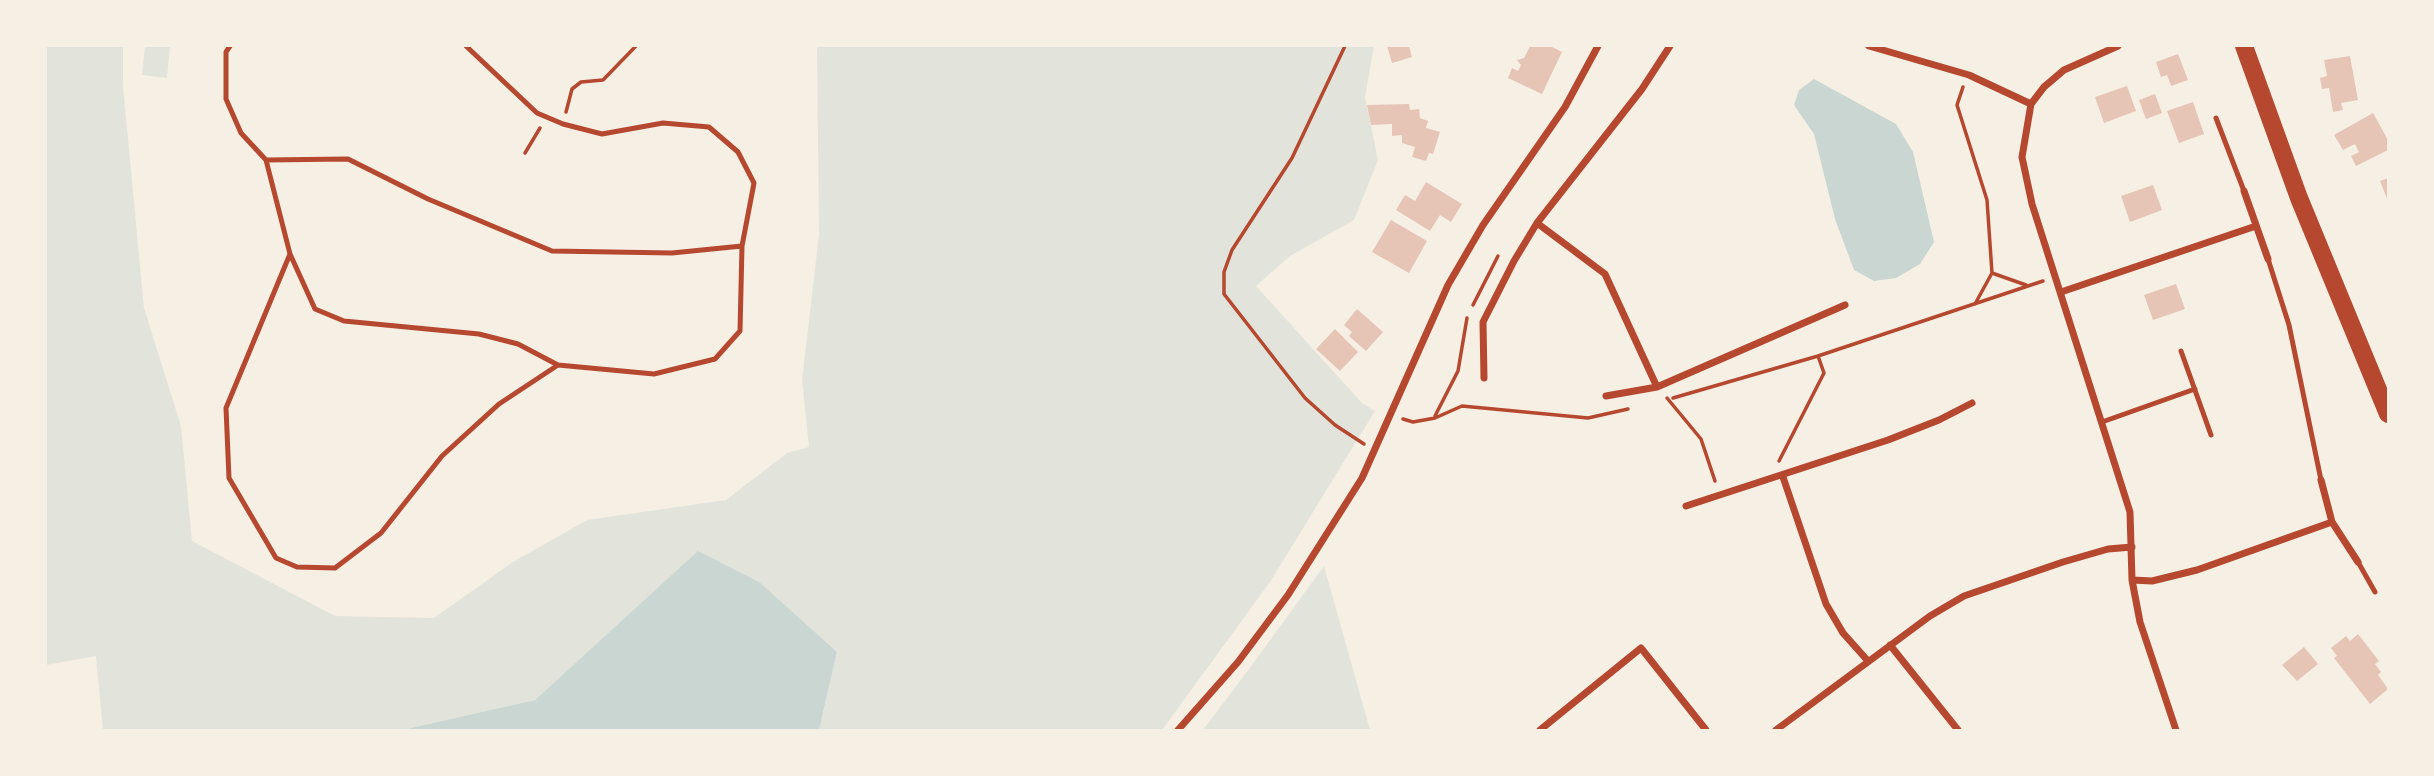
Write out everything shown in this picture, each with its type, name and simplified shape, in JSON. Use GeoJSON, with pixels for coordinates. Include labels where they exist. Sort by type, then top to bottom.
{"type":"FeatureCollection","features":[{"type":"Feature","properties":{"kind":"main road"},"geometry":{"type":"LineString","coordinates":[[2244,46],[2299,198],[2389,414]]}},
{"type":"Feature","properties":{"kind":"main road"},"geometry":{"type":"LineString","coordinates":[[2372,377],[2389,393]]}},
{"type":"Feature","properties":{"kind":"street"},"geometry":{"type":"LineString","coordinates":[[1178,730],[1238,662],[1288,595],[1362,478],[1448,285],[1483,225],[1565,107],[1598,46]]}},
{"type":"Feature","properties":{"kind":"street"},"geometry":{"type":"LineString","coordinates":[[1484,378],[1483,322],[1536,223],[1642,89],[1667,55],[1670,46]]}},
{"type":"Feature","properties":{"kind":"street"},"geometry":{"type":"LineString","coordinates":[[1869,46],[1969,75],[2031,104]]}},
{"type":"Feature","properties":{"kind":"street"},"geometry":{"type":"LineString","coordinates":[[2118,46],[2064,69],[2044,87],[2031,104],[2022,157],[2032,204],[2130,512],[2133,580],[2140,622],[2175,730]]}},
{"type":"Feature","properties":{"kind":"street"},"geometry":{"type":"LineString","coordinates":[[2244,191],[2269,259]]}},
{"type":"Feature","properties":{"kind":"street"},"geometry":{"type":"LineString","coordinates":[[1536,223],[1605,274],[1657,387]]}},
{"type":"Feature","properties":{"kind":"street"},"geometry":{"type":"LineString","coordinates":[[2061,292],[2256,226]]}},
{"type":"Feature","properties":{"kind":"street"},"geometry":{"type":"LineString","coordinates":[[1606,396],[1657,387],[1845,305]]}},
{"type":"Feature","properties":{"kind":"street"},"geometry":{"type":"LineString","coordinates":[[1686,506],[1783,477],[1939,420],[1972,403]]}},
{"type":"Feature","properties":{"kind":"street"},"geometry":{"type":"LineString","coordinates":[[1783,477],[1826,604],[1843,633],[1868,661]]}},
{"type":"Feature","properties":{"kind":"street"},"geometry":{"type":"LineString","coordinates":[[2320,480],[2332,522],[2358,562]]}},
{"type":"Feature","properties":{"kind":"street"},"geometry":{"type":"LineString","coordinates":[[2133,580],[2152,581],[2188,573],[2332,522]]}},
{"type":"Feature","properties":{"kind":"street"},"geometry":{"type":"LineString","coordinates":[[1776,730],[1930,615],[1964,596],[2063,562],[2108,549],[2132,547]]}},
{"type":"Feature","properties":{"kind":"street"},"geometry":{"type":"LineString","coordinates":[[1890,645],[1958,730]]}},
{"type":"Feature","properties":{"kind":"street"},"geometry":{"type":"LineString","coordinates":[[1540,730],[1641,648],[1706,730]]}},
{"type":"Feature","properties":{"kind":"lane"},"geometry":{"type":"LineString","coordinates":[[230,46],[226,52],[226,99],[241,133],[266,160],[290,254],[315,309],[344,321],[479,334],[518,344],[558,365],[654,374],[715,359],[740,331],[743,246],[754,183],[738,152],[709,127],[663,123],[602,134],[563,124],[537,113],[466,46]]}},
{"type":"Feature","properties":{"kind":"lane"},"geometry":{"type":"LineString","coordinates":[[2216,118],[2244,191]]}},
{"type":"Feature","properties":{"kind":"lane"},"geometry":{"type":"LineString","coordinates":[[266,160],[348,159],[428,199],[552,251],[672,253],[743,246]]}},
{"type":"Feature","properties":{"kind":"lane"},"geometry":{"type":"LineString","coordinates":[[290,254],[226,408],[229,478],[276,558],[286,563],[297,567],[335,568],[381,533],[442,456],[499,404],[558,365]]}},
{"type":"Feature","properties":{"kind":"lane"},"geometry":{"type":"LineString","coordinates":[[2269,259],[2289,325],[2320,480]]}},
{"type":"Feature","properties":{"kind":"lane"},"geometry":{"type":"LineString","coordinates":[[2181,351],[2211,435]]}},
{"type":"Feature","properties":{"kind":"lane"},"geometry":{"type":"LineString","coordinates":[[2102,422],[2195,389]]}},
{"type":"Feature","properties":{"kind":"lane"},"geometry":{"type":"LineString","coordinates":[[2358,562],[2375,592]]}},
{"type":"Feature","properties":{"kind":"path"},"geometry":{"type":"LineString","coordinates":[[563,124],[572,89],[580,82],[603,79],[636,46]]}},
{"type":"Feature","properties":{"kind":"path"},"geometry":{"type":"LineString","coordinates":[[1345,46],[1292,158],[1231,250],[1224,272],[1223,294],[1305,398],[1335,425],[1375,450]]}},
{"type":"Feature","properties":{"kind":"path"},"geometry":{"type":"LineString","coordinates":[[1969,75],[1957,105],[1987,200],[1992,273],[1974,306]]}},
{"type":"Feature","properties":{"kind":"path"},"geometry":{"type":"LineString","coordinates":[[525,153],[547,117]]}},
{"type":"Feature","properties":{"kind":"path"},"geometry":{"type":"LineString","coordinates":[[1992,273],[2028,286]]}},
{"type":"Feature","properties":{"kind":"path"},"geometry":{"type":"LineString","coordinates":[[1783,477],[1779,457],[1824,373],[1818,356]]}},
{"type":"Feature","properties":{"kind":"path"},"geometry":{"type":"LineString","coordinates":[[1657,387],[1701,439],[1720,496]]}},
{"type":"Feature","properties":{"kind":"shaded area"},"geometry":{"type":"Polygon","coordinates":[[[46,46],[123,46],[123,86],[144,308],[181,426],[192,541],[335,616],[434,618],[513,562],[587,520],[726,500],[787,453],[809,447],[802,380],[819,235],[817,46],[1374,46],[1365,97],[1378,160],[1354,220],[1290,256],[1256,286],[1362,403],[1375,411],[1270,582],[1162,730],[819,730],[837,652],[699,551],[535,700],[402,730],[103,730],[96,656],[46,665],[46,46]]]}},
{"type":"Feature","properties":{"kind":"shaded area"},"geometry":{"type":"Polygon","coordinates":[[[145,46],[170,46],[167,78],[142,75],[145,46]]]}},
{"type":"Feature","properties":{"kind":"shaded area"},"geometry":{"type":"Polygon","coordinates":[[[1814,79],[1896,124],[1913,152],[1934,242],[1920,264],[1896,278],[1874,281],[1854,270],[1835,219],[1814,134],[1794,105],[1799,90],[1814,79]]]}},
{"type":"Feature","properties":{"kind":"shaded area"},"geometry":{"type":"Polygon","coordinates":[[[698,551],[759,582],[837,652],[819,730],[402,730],[535,700],[698,551]]]}},
{"type":"Feature","properties":{"kind":"shaded area"},"geometry":{"type":"Polygon","coordinates":[[[1324,566],[1370,730],[1203,730],[1249,669],[1324,566]]]}},
{"type":"Feature","properties":{"kind":"building"},"geometry":{"type":"Polygon","coordinates":[[[1387,46],[1409,46],[1412,57],[1392,63],[1387,46]]]}},
{"type":"Feature","properties":{"kind":"building"},"geometry":{"type":"Polygon","coordinates":[[[1530,46],[1550,46],[1562,52],[1542,94],[1508,78],[1512,68],[1518,71],[1521,65],[1517,60],[1524,58],[1530,46]]]}},
{"type":"Feature","properties":{"kind":"building"},"geometry":{"type":"Polygon","coordinates":[[[2178,54],[2188,80],[2171,86],[2167,75],[2161,77],[2156,62],[2178,54]]]}},
{"type":"Feature","properties":{"kind":"building"},"geometry":{"type":"Polygon","coordinates":[[[2350,56],[2358,100],[2341,103],[2343,110],[2333,112],[2329,88],[2322,89],[2320,78],[2327,76],[2324,60],[2350,56]]]}},
{"type":"Feature","properties":{"kind":"building"},"geometry":{"type":"Polygon","coordinates":[[[2127,86],[2136,111],[2104,123],[2095,97],[2127,86]]]}},
{"type":"Feature","properties":{"kind":"building"},"geometry":{"type":"Polygon","coordinates":[[[2155,94],[2162,113],[2146,119],[2139,100],[2155,94]]]}},
{"type":"Feature","properties":{"kind":"building"},"geometry":{"type":"Polygon","coordinates":[[[2193,102],[2204,134],[2179,143],[2167,111],[2193,102]]]}},
{"type":"Feature","properties":{"kind":"building"},"geometry":{"type":"Polygon","coordinates":[[[1409,104],[1410,110],[1419,109],[1420,118],[1428,121],[1426,128],[1440,132],[1433,154],[1429,153],[1426,161],[1412,157],[1415,147],[1402,143],[1402,135],[1392,136],[1392,124],[1371,125],[1367,105],[1409,104]]]}},
{"type":"Feature","properties":{"kind":"building"},"geometry":{"type":"Polygon","coordinates":[[[2373,113],[2388,140],[2388,150],[2356,166],[2351,156],[2359,152],[2355,144],[2343,150],[2334,135],[2373,113]]]}},
{"type":"Feature","properties":{"kind":"building"},"geometry":{"type":"Polygon","coordinates":[[[2388,178],[2388,201],[2380,181],[2388,178]]]}},
{"type":"Feature","properties":{"kind":"building"},"geometry":{"type":"Polygon","coordinates":[[[1426,182],[1462,204],[1451,222],[1440,215],[1430,231],[1396,210],[1405,195],[1415,201],[1426,182]]]}},
{"type":"Feature","properties":{"kind":"building"},"geometry":{"type":"Polygon","coordinates":[[[2153,185],[2162,210],[2130,222],[2121,196],[2153,185]]]}},
{"type":"Feature","properties":{"kind":"building"},"geometry":{"type":"Polygon","coordinates":[[[1391,220],[1427,241],[1409,273],[1372,252],[1391,220]]]}},
{"type":"Feature","properties":{"kind":"building"},"geometry":{"type":"Polygon","coordinates":[[[2176,284],[2185,309],[2153,320],[2144,295],[2176,284]]]}},
{"type":"Feature","properties":{"kind":"building"},"geometry":{"type":"Polygon","coordinates":[[[1357,309],[1383,332],[1366,351],[1349,336],[1352,332],[1344,325],[1357,309]]]}},
{"type":"Feature","properties":{"kind":"building"},"geometry":{"type":"Polygon","coordinates":[[[1335,329],[1358,352],[1340,371],[1316,349],[1335,329]]]}},
{"type":"Feature","properties":{"kind":"building"},"geometry":{"type":"Polygon","coordinates":[[[2358,634],[2379,661],[2375,664],[2381,672],[2378,675],[2388,689],[2370,704],[2334,658],[2337,656],[2331,648],[2346,636],[2350,641],[2358,634]]]}},
{"type":"Feature","properties":{"kind":"building"},"geometry":{"type":"Polygon","coordinates":[[[2304,647],[2318,664],[2297,681],[2282,665],[2304,647]]]}}]}
